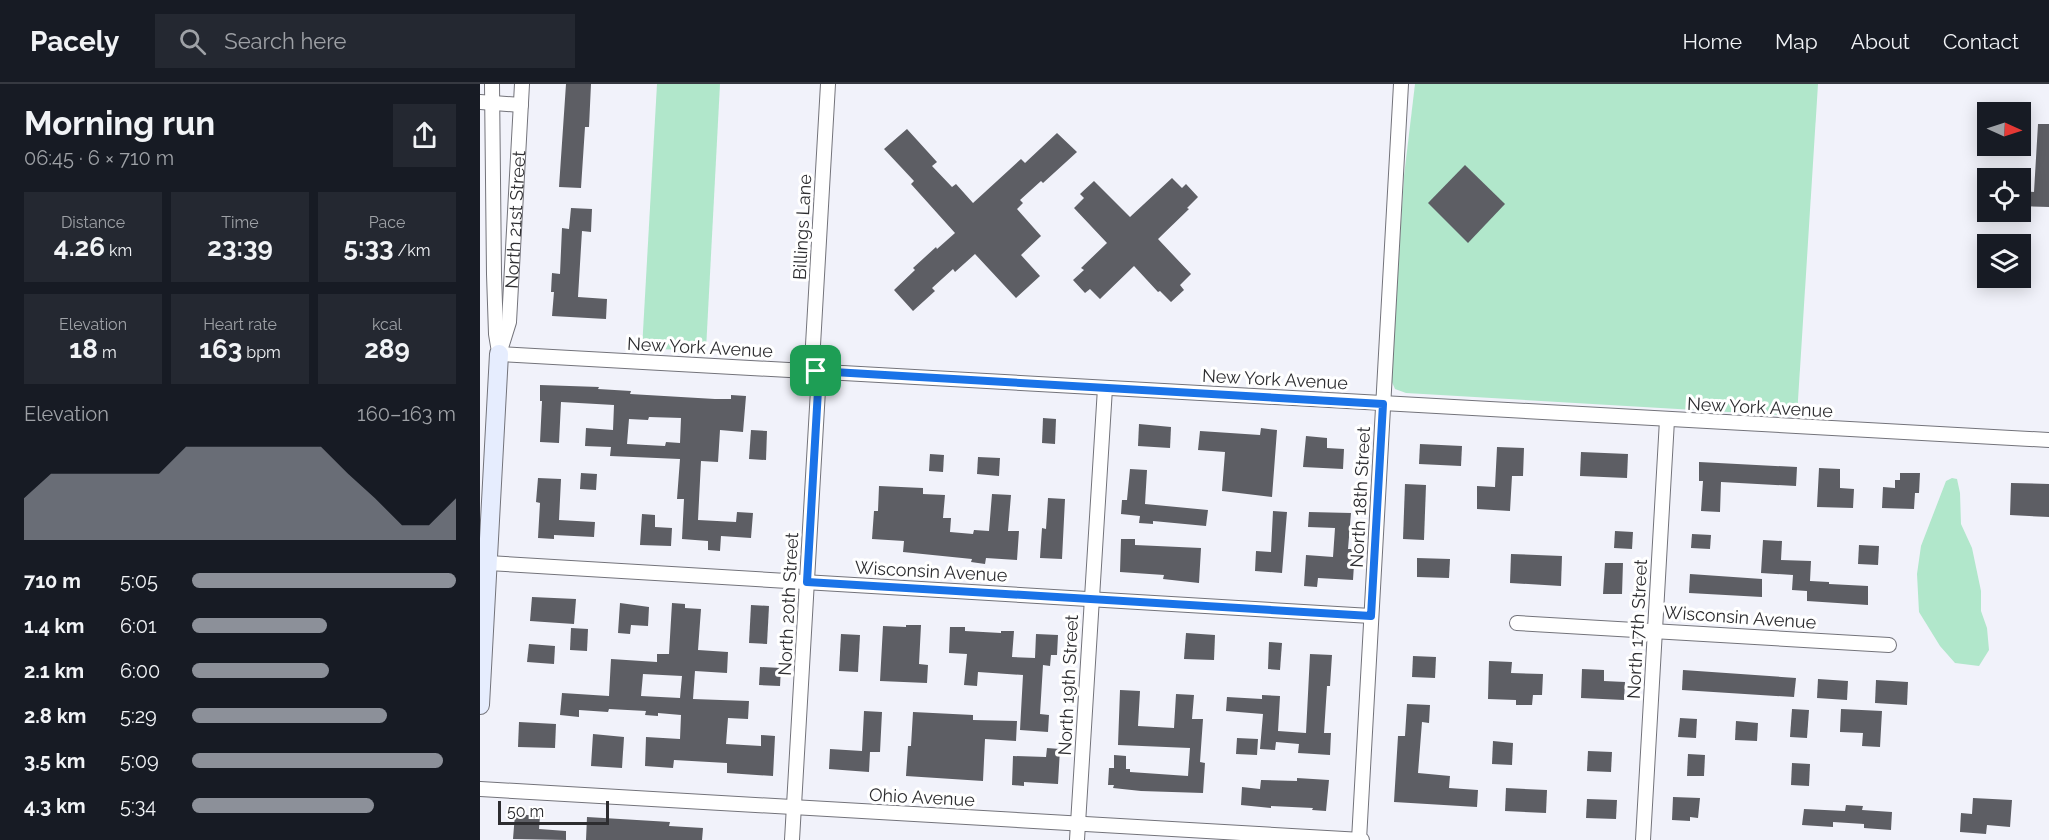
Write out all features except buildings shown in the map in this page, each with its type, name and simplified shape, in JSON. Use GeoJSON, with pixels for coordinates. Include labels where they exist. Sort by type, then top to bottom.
{"type":"FeatureCollection","features":[{"type":"Feature","properties":{"kind":"street","name":"North 21st Street"},"geometry":{"type":"LineString","coordinates":[[480,705],[500,354],[495,321],[486,102],[492,84]]}},
{"type":"Feature","properties":{"kind":"street","name":"North 21st Street"},"geometry":{"type":"LineString","coordinates":[[500,354],[509,322],[522,84]]}},
{"type":"Feature","properties":{"kind":"street","name":"Billings Lane"},"geometry":{"type":"LineString","coordinates":[[816,371],[813,345],[828,84]]}},
{"type":"Feature","properties":{"kind":"street","name":"North 18th Street"},"geometry":{"type":"LineString","coordinates":[[1360,840],[1401,84]]}},
{"type":"Feature","properties":{"kind":"street"},"geometry":{"type":"LineString","coordinates":[[486,102],[521,105]]}},
{"type":"Feature","properties":{"kind":"street","name":"New York Avenue"},"geometry":{"type":"LineString","coordinates":[[500,354],[2049,440]]}},
{"type":"Feature","properties":{"kind":"street","name":"North 20th Street"},"geometry":{"type":"LineString","coordinates":[[792,840],[818,390],[816,371]]}},
{"type":"Feature","properties":{"kind":"street","name":"North 19th Street"},"geometry":{"type":"LineString","coordinates":[[1077,840],[1104,387]]}},
{"type":"Feature","properties":{"kind":"street","name":"North 17th Street"},"geometry":{"type":"LineString","coordinates":[[1643,840],[1667,420]]}},
{"type":"Feature","properties":{"kind":"street","name":"Wisconsin Avenue"},"geometry":{"type":"LineString","coordinates":[[488,563],[1371,616]]}},
{"type":"Feature","properties":{"kind":"street","name":"Wisconsin Avenue"},"geometry":{"type":"LineString","coordinates":[[1516,623],[1655,629],[1889,645]]}},
{"type":"Feature","properties":{"kind":"street","name":"Ohio Avenue"},"geometry":{"type":"LineString","coordinates":[[480,789],[1360,840]]}},
{"type":"Feature","properties":{"kind":"green space"},"geometry":{"type":"Polygon","coordinates":[[[657,84],[720,84],[706,350],[642,349],[657,84]]]}},
{"type":"Feature","properties":{"kind":"green space"},"geometry":{"type":"Polygon","coordinates":[[[1415,84],[1818,84],[1797,416],[1406,393],[1395,389],[1391,380],[1404,176],[1415,84]]]}},
{"type":"Feature","properties":{"kind":"green space"},"geometry":{"type":"Polygon","coordinates":[[[1952,478],[1957,479],[1961,524],[1972,548],[1981,591],[1981,611],[1987,628],[1989,650],[1979,666],[1955,663],[1940,646],[1919,612],[1917,574],[1921,546],[1946,481],[1952,478]]]}},
{"type":"Feature","properties":{"kind":"route"},"geometry":{"type":"LineString","coordinates":[[816,371],[1383,404],[1371,616],[807,582],[818,390],[816,371]]}}]}
